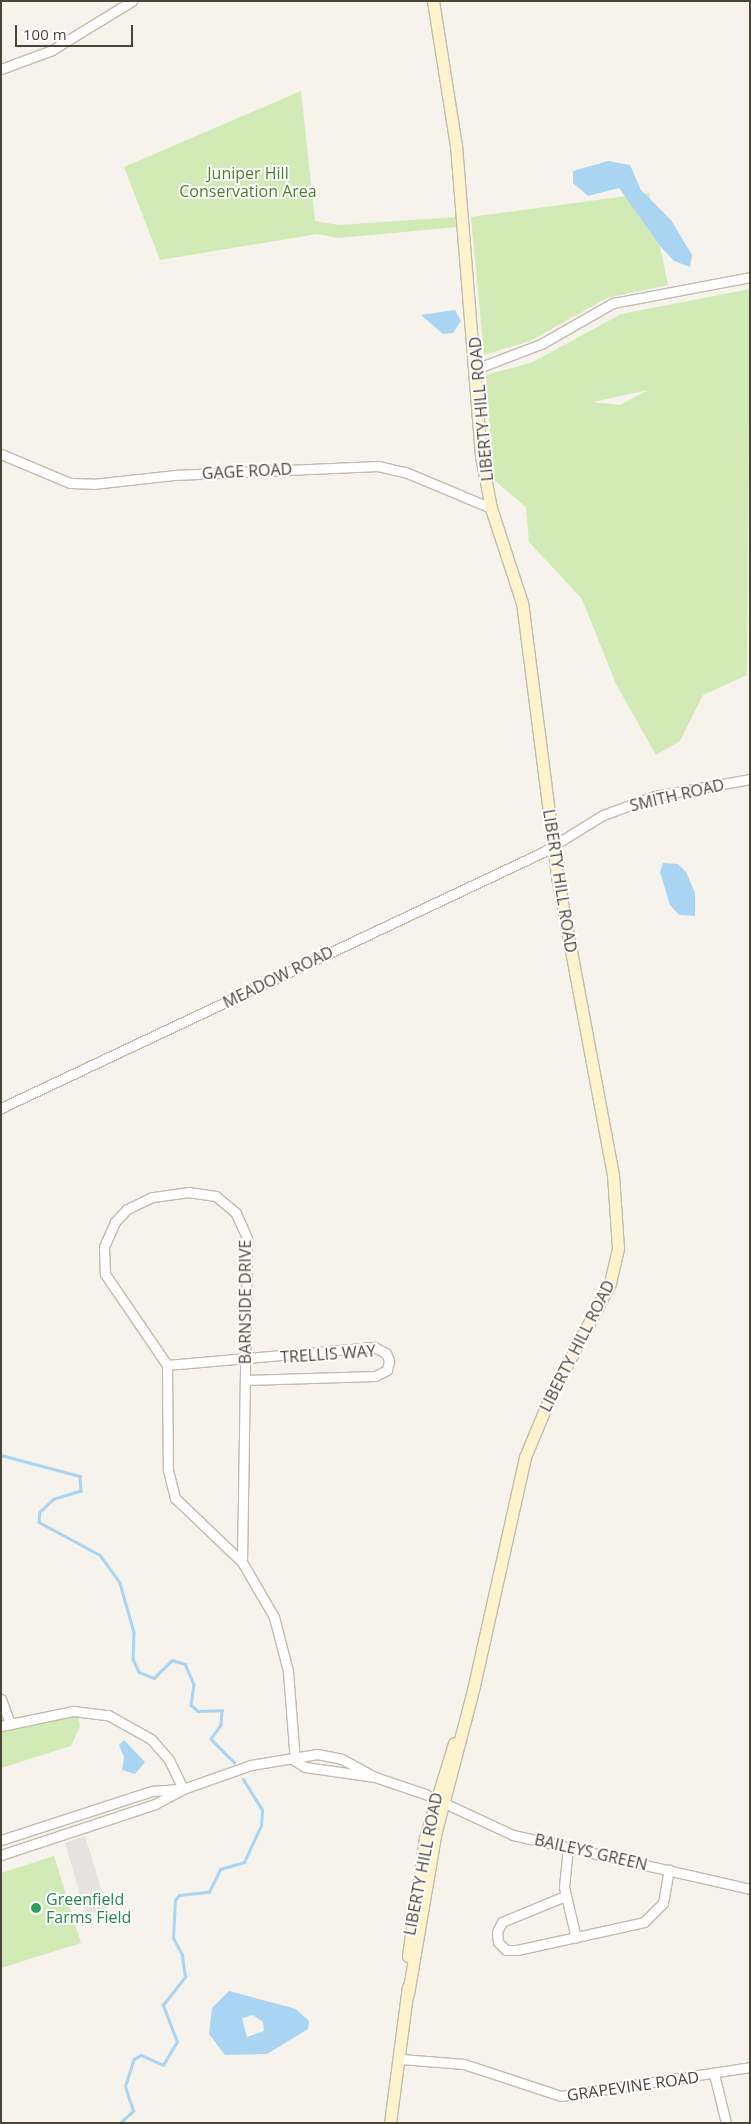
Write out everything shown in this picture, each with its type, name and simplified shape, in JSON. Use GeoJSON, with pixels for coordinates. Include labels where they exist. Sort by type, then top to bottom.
{"type":"FeatureCollection","features":[{"type":"Feature","properties":{"kind":"street"},"geometry":{"type":"LineString","coordinates":[[1,69],[52,50],[132,1]]}},
{"type":"Feature","properties":{"kind":"street","name":"LIBERTY HILL ROAD"},"geometry":{"type":"LineString","coordinates":[[390,2123],[405,2039],[410,1928],[438,1799],[459,1738],[525,1457],[550,1397],[610,1283],[618,1248],[614,1174],[554,845],[522,603],[490,508],[481,456],[478,368],[456,146],[433,1]]}},
{"type":"Feature","properties":{"kind":"street"},"geometry":{"type":"LineString","coordinates":[[478,368],[541,344],[613,303],[750,277]]}},
{"type":"Feature","properties":{"kind":"street","name":"GAGE ROAD"},"geometry":{"type":"LineString","coordinates":[[1,454],[70,483],[93,484],[174,475],[378,466],[411,474],[490,508]]}},
{"type":"Feature","properties":{"kind":"street","name":"SMITH ROAD"},"geometry":{"type":"LineString","coordinates":[[554,845],[629,804],[750,779]]}},
{"type":"Feature","properties":{"kind":"street","name":"MEADOW ROAD"},"geometry":{"type":"LineString","coordinates":[[1,1108],[554,845]]}},
{"type":"Feature","properties":{"kind":"street","name":"BARNSIDE DRIVE"},"geometry":{"type":"LineString","coordinates":[[167,1365],[108,1282],[104,1247],[115,1222],[127,1209],[152,1198],[189,1192],[224,1200],[244,1230],[246,1380],[242,1562]]}},
{"type":"Feature","properties":{"kind":"street","name":"TRELLIS WAY"},"geometry":{"type":"LineString","coordinates":[[167,1365],[374,1348],[386,1352],[389,1361],[386,1370],[374,1376],[246,1380]]}},
{"type":"Feature","properties":{"kind":"street"},"geometry":{"type":"LineString","coordinates":[[167,1365],[170,1489],[180,1505],[242,1562],[266,1601],[283,1643],[295,1761]]}},
{"type":"Feature","properties":{"kind":"street"},"geometry":{"type":"LineString","coordinates":[[1,1699],[6,1725],[74,1711],[117,1718],[161,1749],[183,1789]]}},
{"type":"Feature","properties":{"kind":"street"},"geometry":{"type":"LineString","coordinates":[[1,1855],[155,1804],[183,1789],[251,1765],[295,1761],[305,1755],[328,1756],[375,1777]]}},
{"type":"Feature","properties":{"kind":"street"},"geometry":{"type":"LineString","coordinates":[[295,1761],[305,1767],[375,1777]]}},
{"type":"Feature","properties":{"kind":"street","name":"BAILEYS GREEN"},"geometry":{"type":"LineString","coordinates":[[375,1777],[438,1799],[508,1833],[750,1889]]}},
{"type":"Feature","properties":{"kind":"street"},"geometry":{"type":"LineString","coordinates":[[1,1840],[152,1791],[183,1789]]}},
{"type":"Feature","properties":{"kind":"street"},"geometry":{"type":"LineString","coordinates":[[568,1847],[565,1896],[576,1938]]}},
{"type":"Feature","properties":{"kind":"street"},"geometry":{"type":"LineString","coordinates":[[565,1896],[507,1919],[499,1926],[497,1937],[502,1947],[512,1951],[576,1938],[652,1917],[663,1903],[669,1870]]}},
{"type":"Feature","properties":{"kind":"street","name":"GRAPEVINE ROAD"},"geometry":{"type":"LineString","coordinates":[[401,2059],[464,2064],[562,2096],[750,2067]]}},
{"type":"Feature","properties":{"kind":"street"},"geometry":{"type":"LineString","coordinates":[[714,2074],[726,2123]]}},
{"type":"Feature","properties":{"kind":"green space","name":"Juniper Hill Conservation Area"},"geometry":{"type":"Polygon","coordinates":[[[301,91],[315,221],[339,225],[457,217],[458,227],[338,238],[317,234],[160,260],[124,167],[301,91]]]}},
{"type":"Feature","properties":{"kind":"green space"},"geometry":{"type":"Polygon","coordinates":[[[649,193],[668,285],[607,298],[530,341],[484,355],[471,217],[649,193]]]}},
{"type":"Feature","properties":{"kind":"green space"},"geometry":{"type":"Polygon","coordinates":[[[750,289],[747,675],[703,695],[680,741],[656,755],[616,684],[582,599],[529,542],[526,507],[493,479],[486,375],[533,362],[621,314],[750,289]],[[648,390],[592,402],[620,405],[648,390]]]}},
{"type":"Feature","properties":{"kind":"green space"},"geometry":{"type":"Polygon","coordinates":[[[78,1716],[80,1726],[71,1746],[1,1768],[1,1731],[78,1716]]]}},
{"type":"Feature","properties":{"kind":"green space","name":"Greenfield Farms Field"},"geometry":{"type":"Polygon","coordinates":[[[54,1856],[81,1943],[1,1968],[1,1873],[54,1856]]]}},
{"type":"Feature","properties":{"kind":"shaded area"},"geometry":{"type":"Polygon","coordinates":[[[85,1836],[107,1908],[86,1915],[65,1843],[85,1836]]]}},
{"type":"Feature","properties":{"kind":"water"},"geometry":{"type":"Polygon","coordinates":[[[608,161],[630,165],[641,190],[671,220],[692,255],[690,267],[674,261],[661,247],[619,188],[588,196],[573,183],[573,171],[608,161]]]}},
{"type":"Feature","properties":{"kind":"water"},"geometry":{"type":"Polygon","coordinates":[[[455,310],[461,321],[453,333],[443,334],[421,315],[455,310]]]}},
{"type":"Feature","properties":{"kind":"water"},"geometry":{"type":"Polygon","coordinates":[[[663,863],[678,864],[686,872],[695,893],[695,916],[679,915],[670,905],[660,872],[663,863]]]}},
{"type":"Feature","properties":{"kind":"water"},"geometry":{"type":"Polygon","coordinates":[[[124,1740],[145,1762],[135,1774],[122,1770],[124,1757],[119,1745],[124,1740]]]}},
{"type":"Feature","properties":{"kind":"water"},"geometry":{"type":"Polygon","coordinates":[[[229,1991],[296,2009],[309,2021],[308,2029],[267,2054],[225,2055],[209,2034],[212,2008],[229,1991]],[[253,2015],[242,2018],[247,2037],[264,2031],[263,2022],[253,2015]]]}},
{"type":"Feature","properties":{"kind":"waterway"},"geometry":{"type":"LineString","coordinates":[[1,1455],[80,1476],[81,1491],[54,1499],[40,1512],[39,1522],[100,1555],[120,1583],[134,1632],[133,1659],[139,1672],[154,1678],[172,1660],[185,1664],[194,1684],[191,1705],[198,1711],[222,1710],[221,1725],[211,1739],[234,1762]]}},
{"type":"Feature","properties":{"kind":"waterway"},"geometry":{"type":"LineString","coordinates":[[120,2123],[133,2111],[125,2086],[134,2059],[141,2055],[163,2065],[177,2042],[163,2005],[185,1977],[182,1955],[173,1938],[175,1900],[179,1895],[209,1892],[220,1869],[244,1862],[261,1826],[262,1810],[243,1779]]}},
{"type":"Feature","properties":{"kind":"place","name":"Greenfield Farms Field"},"geometry":{"type":"Point","coordinates":[36,1908]}}]}
